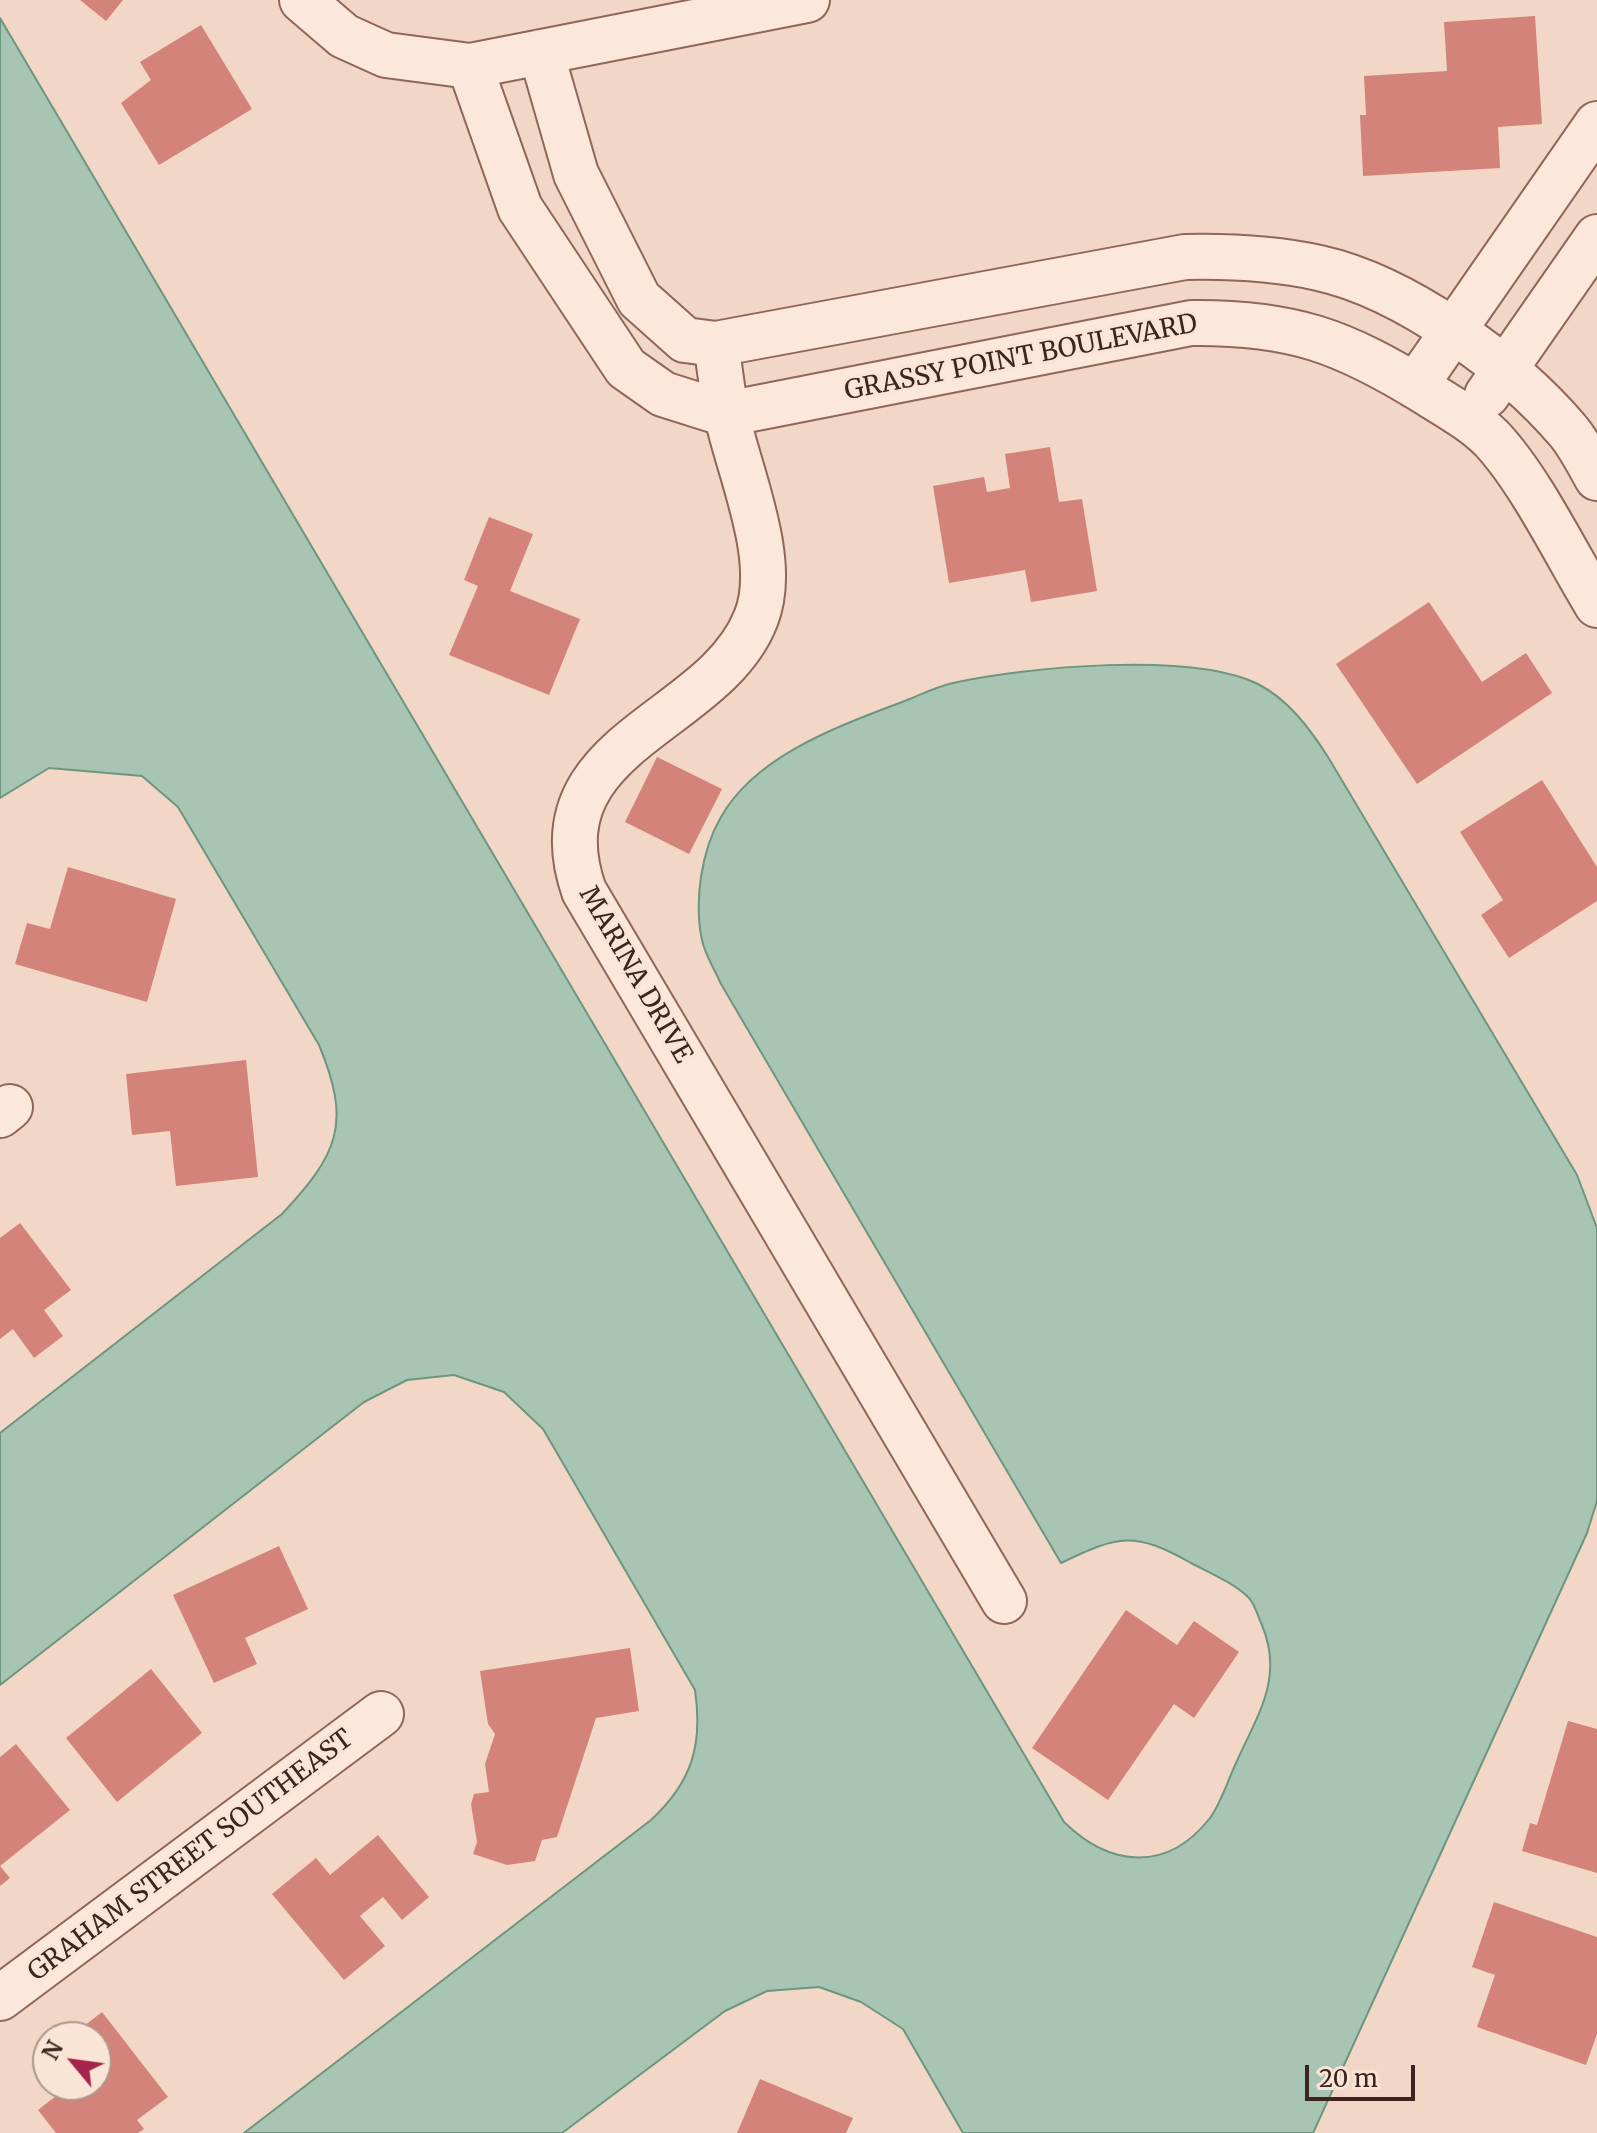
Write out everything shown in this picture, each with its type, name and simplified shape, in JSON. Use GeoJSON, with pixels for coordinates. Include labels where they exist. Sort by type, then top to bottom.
{"type":"FeatureCollection","features":[{"type":"Feature","properties":{"kind":"street"},"geometry":{"type":"LineString","coordinates":[[302,0],[344,36],[386,55],[470,66],[807,0]]}},
{"type":"Feature","properties":{"kind":"street"},"geometry":{"type":"LineString","coordinates":[[541,52],[576,174],[639,299],[685,340],[716,344],[1185,257],[1230,256],[1322,268],[1397,296],[1504,370],[1570,432],[1597,478]]}},
{"type":"Feature","properties":{"kind":"street","name":"GRASSY POINT BOULEVARD"},"geometry":{"type":"LineString","coordinates":[[470,66],[520,208],[626,368],[663,394],[726,414],[1191,323],[1240,322],[1305,333],[1366,356],[1470,420],[1492,440],[1518,474],[1597,605]]}},
{"type":"Feature","properties":{"kind":"street"},"geometry":{"type":"LineString","coordinates":[[1415,386],[1597,124]]}},
{"type":"Feature","properties":{"kind":"street"},"geometry":{"type":"LineString","coordinates":[[520,208],[576,174]]}},
{"type":"Feature","properties":{"kind":"street"},"geometry":{"type":"LineString","coordinates":[[1470,420],[1597,237]]}},
{"type":"Feature","properties":{"kind":"street","name":"MARINA DRIVE"},"geometry":{"type":"LineString","coordinates":[[716,344],[726,414],[764,574],[756,618],[733,657],[597,772],[579,813],[575,866],[584,891],[1004,1601]]}},
{"type":"Feature","properties":{"kind":"street","name":"GRAHAM STREET SOUTHEAST"},"geometry":{"type":"LineString","coordinates":[[0,1998],[381,1714]]}},
{"type":"Feature","properties":{"kind":"shaded area"},"geometry":{"type":"Polygon","coordinates":[[[0,18],[1064,1822],[1100,1848],[1119,1855],[1138,1858],[1176,1848],[1193,1836],[1218,1805],[1266,1696],[1270,1662],[1268,1644],[1255,1607],[1243,1593],[1222,1579],[1171,1553],[1140,1542],[1113,1542],[1061,1563],[721,984],[702,940],[699,893],[704,861],[714,830],[736,795],[777,760],[852,721],[933,689],[984,677],[1108,665],[1192,668],[1229,674],[1258,684],[1279,698],[1306,726],[1328,757],[1577,1175],[1597,1228],[1597,1501],[1587,1533],[1313,2133],[963,2133],[903,2029],[861,2002],[819,1987],[767,1991],[725,2011],[562,2133],[244,2133],[651,1820],[676,1791],[691,1761],[697,1728],[695,1690],[543,1429],[504,1392],[454,1375],[407,1380],[364,1402],[0,1685],[0,1433],[282,1214],[327,1155],[337,1117],[329,1072],[319,1045],[178,807],[142,776],[49,768],[0,798],[0,18]]]}},
{"type":"Feature","properties":{"kind":"building"},"geometry":{"type":"Polygon","coordinates":[[[80,0],[123,0],[106,21],[80,0]]]}},
{"type":"Feature","properties":{"kind":"building"},"geometry":{"type":"Polygon","coordinates":[[[1535,16],[1542,124],[1498,127],[1500,168],[1363,176],[1360,115],[1366,115],[1364,76],[1447,71],[1444,22],[1535,16]]]}},
{"type":"Feature","properties":{"kind":"building"},"geometry":{"type":"Polygon","coordinates":[[[201,25],[252,109],[159,165],[121,103],[151,80],[140,62],[201,25]]]}},
{"type":"Feature","properties":{"kind":"building"},"geometry":{"type":"Polygon","coordinates":[[[1050,447],[1059,502],[1082,499],[1097,591],[1031,602],[1025,570],[949,583],[933,486],[984,477],[987,492],[1010,488],[1005,454],[1050,447]]]}},
{"type":"Feature","properties":{"kind":"building"},"geometry":{"type":"Polygon","coordinates":[[[489,517],[533,534],[510,591],[580,619],[549,695],[449,655],[478,586],[464,580],[489,517]]]}},
{"type":"Feature","properties":{"kind":"building"},"geometry":{"type":"Polygon","coordinates":[[[1429,602],[1482,682],[1526,653],[1552,693],[1417,784],[1336,664],[1429,602]]]}},
{"type":"Feature","properties":{"kind":"building"},"geometry":{"type":"Polygon","coordinates":[[[657,757],[722,789],[689,854],[625,822],[657,757]]]}},
{"type":"Feature","properties":{"kind":"building"},"geometry":{"type":"Polygon","coordinates":[[[1542,780],[1597,867],[1597,901],[1509,958],[1481,915],[1503,900],[1460,832],[1542,780]]]}},
{"type":"Feature","properties":{"kind":"building"},"geometry":{"type":"Polygon","coordinates":[[[68,867],[176,899],[147,1002],[15,964],[27,923],[50,929],[68,867]]]}},
{"type":"Feature","properties":{"kind":"building"},"geometry":{"type":"Polygon","coordinates":[[[246,1060],[258,1177],[176,1186],[170,1131],[132,1135],[126,1074],[246,1060]]]}},
{"type":"Feature","properties":{"kind":"building"},"geometry":{"type":"Polygon","coordinates":[[[20,1223],[71,1290],[44,1310],[63,1336],[34,1358],[13,1329],[0,1339],[0,1238],[20,1223]]]}},
{"type":"Feature","properties":{"kind":"building"},"geometry":{"type":"Polygon","coordinates":[[[279,1546],[308,1609],[245,1638],[257,1664],[214,1683],[173,1595],[279,1546]]]}},
{"type":"Feature","properties":{"kind":"building"},"geometry":{"type":"Polygon","coordinates":[[[1126,1610],[1177,1645],[1194,1621],[1239,1652],[1194,1718],[1174,1704],[1108,1800],[1032,1748],[1126,1610]]]}},
{"type":"Feature","properties":{"kind":"building"},"geometry":{"type":"Polygon","coordinates":[[[630,1648],[639,1711],[596,1718],[557,1837],[542,1840],[535,1861],[507,1865],[473,1854],[477,1842],[471,1804],[474,1794],[489,1792],[485,1764],[495,1734],[488,1724],[480,1671],[630,1648]]]}},
{"type":"Feature","properties":{"kind":"building"},"geometry":{"type":"Polygon","coordinates":[[[151,1669],[202,1733],[117,1802],[66,1738],[151,1669]]]}},
{"type":"Feature","properties":{"kind":"building"},"geometry":{"type":"Polygon","coordinates":[[[1568,1721],[1597,1729],[1597,1873],[1522,1851],[1530,1823],[1537,1825],[1568,1721]]]}},
{"type":"Feature","properties":{"kind":"building"},"geometry":{"type":"Polygon","coordinates":[[[16,1744],[70,1810],[0,1866],[0,1757],[16,1744]]]}},
{"type":"Feature","properties":{"kind":"building"},"geometry":{"type":"Polygon","coordinates":[[[378,1835],[429,1897],[402,1920],[383,1897],[360,1916],[385,1946],[344,1980],[272,1894],[316,1858],[330,1875],[378,1835]]]}},
{"type":"Feature","properties":{"kind":"building"},"geometry":{"type":"Polygon","coordinates":[[[0,1866],[10,1878],[0,1886],[0,1866]]]}},
{"type":"Feature","properties":{"kind":"building"},"geometry":{"type":"Polygon","coordinates":[[[1494,1902],[1597,1937],[1597,2034],[1586,2065],[1477,2027],[1495,1975],[1472,1967],[1494,1902]]]}},
{"type":"Feature","properties":{"kind":"building"},"geometry":{"type":"Polygon","coordinates":[[[102,2012],[109,2021],[90,2021],[102,2012]]]}},
{"type":"Feature","properties":{"kind":"building"},"geometry":{"type":"Polygon","coordinates":[[[112,2025],[168,2097],[137,2120],[144,2129],[138,2133],[56,2133],[38,2110],[50,2101],[112,2101],[112,2025]]]}},
{"type":"Feature","properties":{"kind":"building"},"geometry":{"type":"Polygon","coordinates":[[[760,2079],[853,2118],[846,2133],[737,2133],[760,2079]]]}}]}
